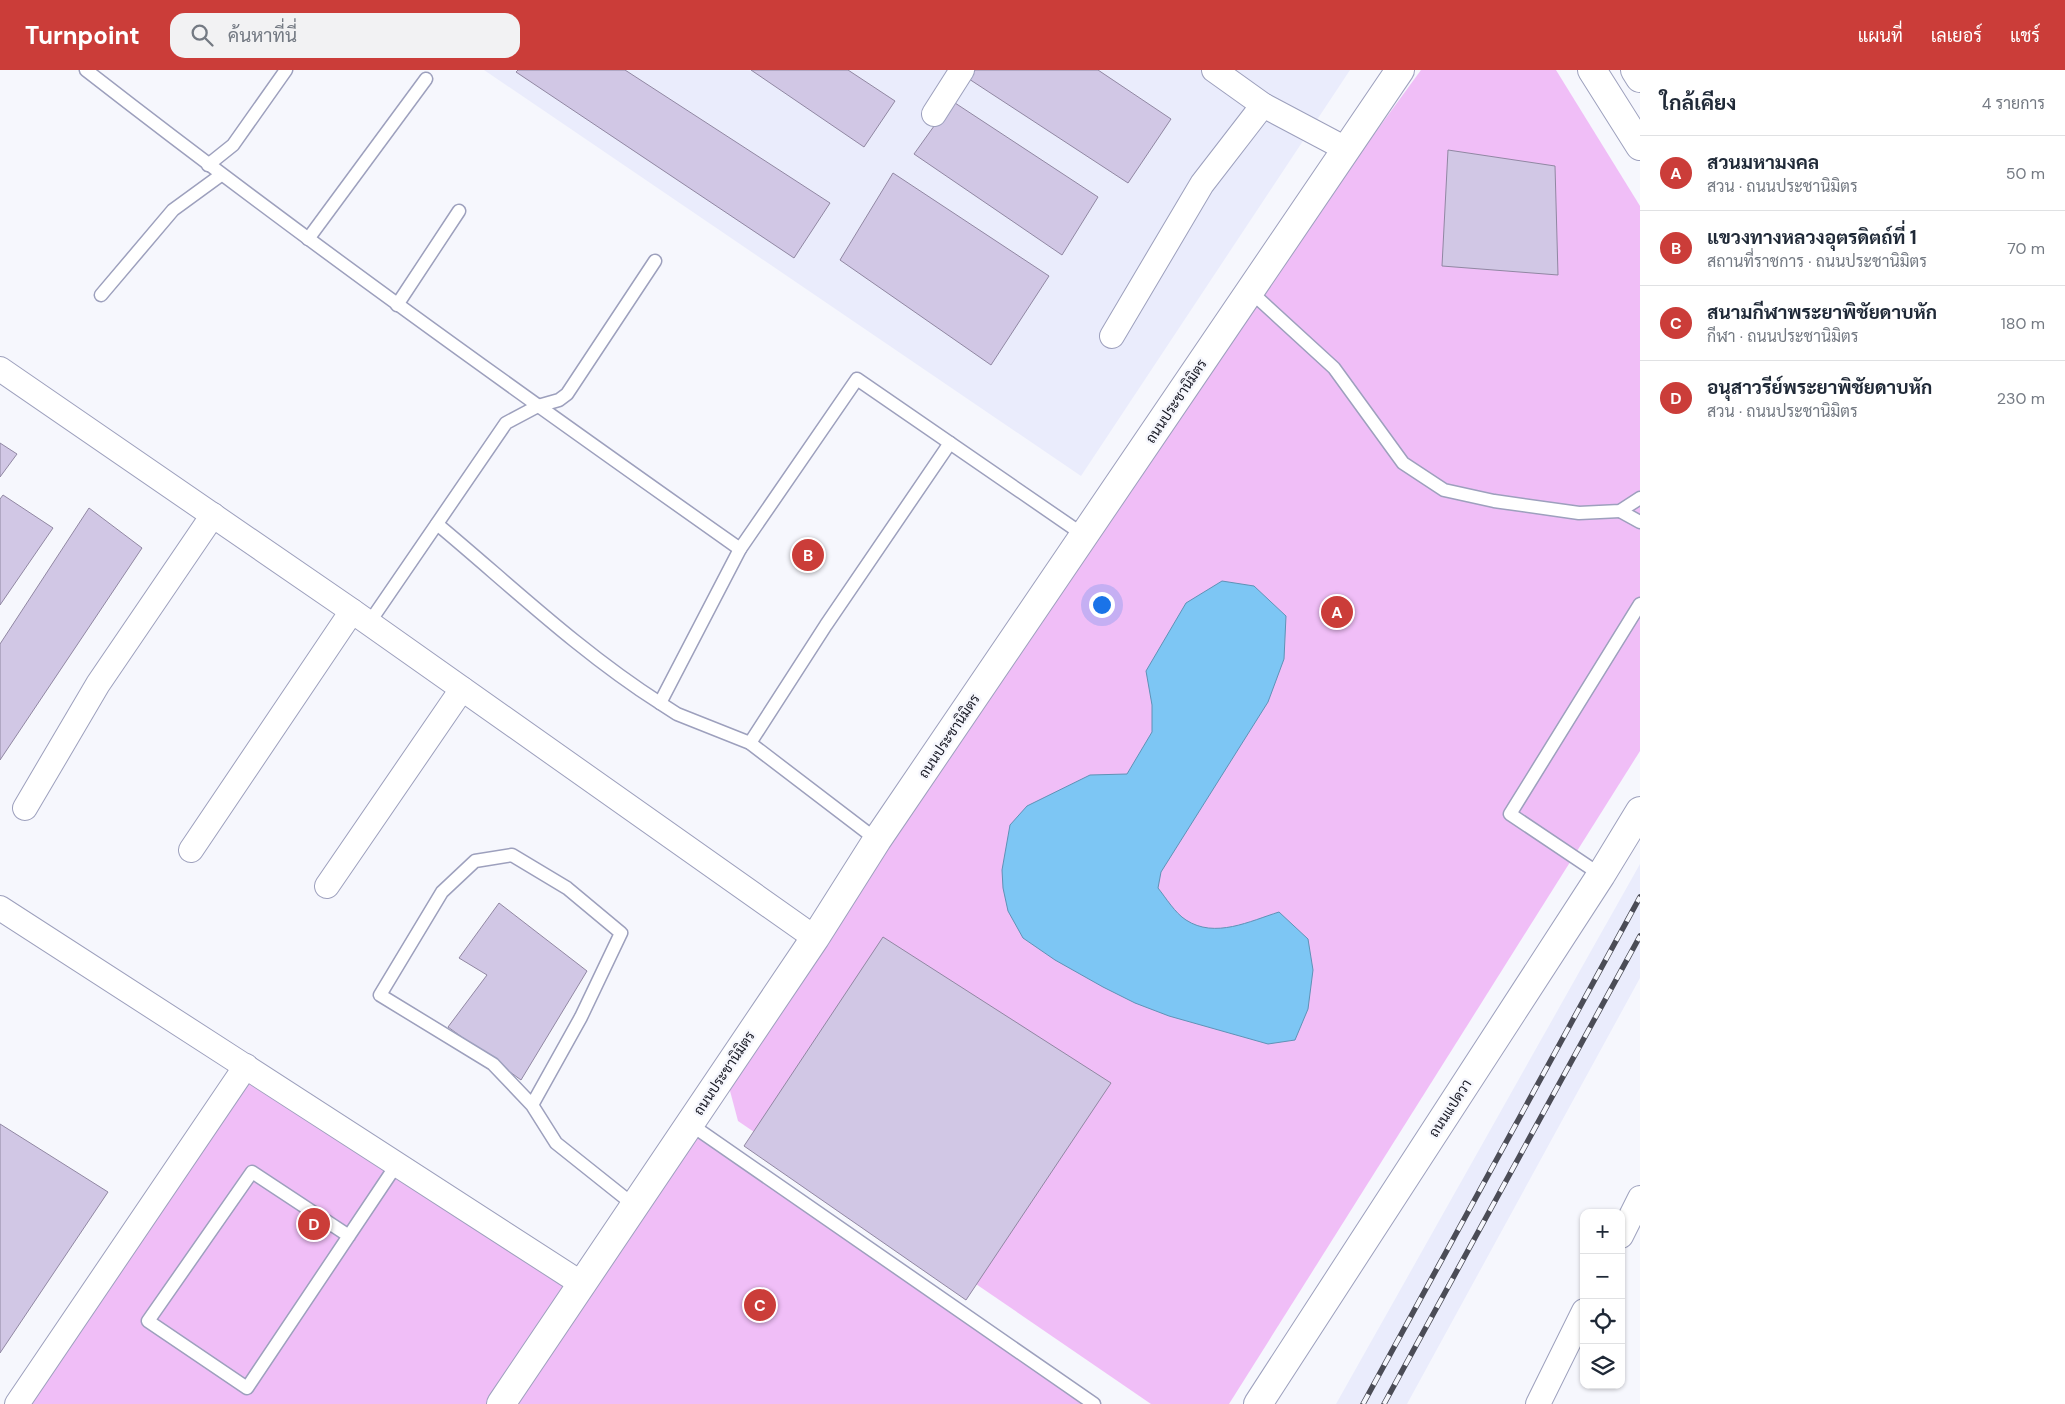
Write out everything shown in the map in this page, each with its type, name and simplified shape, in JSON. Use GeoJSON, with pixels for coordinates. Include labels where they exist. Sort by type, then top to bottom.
{"type":"FeatureCollection","features":[{"type":"Feature","properties":{"kind":"main road","name":"ถนนประชานิมิตร"},"geometry":{"type":"LineString","coordinates":[[501,1404],[815,938],[877,840],[1400,70]]}},
{"type":"Feature","properties":{"kind":"main road"},"geometry":{"type":"LineString","coordinates":[[1592,70],[1640,146]]}},
{"type":"Feature","properties":{"kind":"main road"},"geometry":{"type":"LineString","coordinates":[[1635,70],[1640,78]]}},
{"type":"Feature","properties":{"kind":"main road","name":"ถนนแปดวา"},"geometry":{"type":"LineString","coordinates":[[1258,1404],[1601,875],[1640,811]]}},
{"type":"Feature","properties":{"kind":"street"},"geometry":{"type":"LineString","coordinates":[[934,114],[962,70]]}},
{"type":"Feature","properties":{"kind":"street"},"geometry":{"type":"LineString","coordinates":[[1214,70],[1264,105],[1346,150]]}},
{"type":"Feature","properties":{"kind":"street"},"geometry":{"type":"LineString","coordinates":[[1112,336],[1202,184],[1264,105]]}},
{"type":"Feature","properties":{"kind":"street"},"geometry":{"type":"LineString","coordinates":[[0,369],[360,617],[815,938]]}},
{"type":"Feature","properties":{"kind":"street"},"geometry":{"type":"LineString","coordinates":[[25,808],[98,684],[213,515]]}},
{"type":"Feature","properties":{"kind":"street"},"geometry":{"type":"LineString","coordinates":[[191,850],[360,617]]}},
{"type":"Feature","properties":{"kind":"street"},"geometry":{"type":"LineString","coordinates":[[327,886],[462,690]]}},
{"type":"Feature","properties":{"kind":"street"},"geometry":{"type":"LineString","coordinates":[[0,908],[582,1284]]}},
{"type":"Feature","properties":{"kind":"street"},"geometry":{"type":"LineString","coordinates":[[18,1404],[246,1066]]}},
{"type":"Feature","properties":{"kind":"street"},"geometry":{"type":"LineString","coordinates":[[1625,1228],[1640,1198]]}},
{"type":"Feature","properties":{"kind":"street"},"geometry":{"type":"LineString","coordinates":[[1538,1404],[1580,1319]]}},
{"type":"Feature","properties":{"kind":"lane"},"geometry":{"type":"LineString","coordinates":[[86,70],[308,240],[740,549]]}},
{"type":"Feature","properties":{"kind":"lane"},"geometry":{"type":"LineString","coordinates":[[208,165],[232,144],[286,70]]}},
{"type":"Feature","properties":{"kind":"lane"},"geometry":{"type":"LineString","coordinates":[[308,240],[426,79]]}},
{"type":"Feature","properties":{"kind":"lane"},"geometry":{"type":"LineString","coordinates":[[101,295],[173,210],[221,175]]}},
{"type":"Feature","properties":{"kind":"lane"},"geometry":{"type":"LineString","coordinates":[[397,305],[459,211]]}},
{"type":"Feature","properties":{"kind":"lane"},"geometry":{"type":"LineString","coordinates":[[360,617],[437,524],[506,423],[538,406],[559,400],[567,394],[655,261]]}},
{"type":"Feature","properties":{"kind":"lane"},"geometry":{"type":"LineString","coordinates":[[1250,292],[1334,368],[1403,463],[1444,490],[1494,501],[1579,513],[1620,511],[1640,498]]}},
{"type":"Feature","properties":{"kind":"lane"},"geometry":{"type":"LineString","coordinates":[[660,703],[740,549],[857,379],[1085,536]]}},
{"type":"Feature","properties":{"kind":"lane"},"geometry":{"type":"LineString","coordinates":[[750,743],[826,625],[950,442]]}},
{"type":"Feature","properties":{"kind":"lane"},"geometry":{"type":"LineString","coordinates":[[1620,511],[1640,522]]}},
{"type":"Feature","properties":{"kind":"lane"},"geometry":{"type":"LineString","coordinates":[[437,524],[636,688],[677,714],[750,743],[877,840]]}},
{"type":"Feature","properties":{"kind":"lane"},"geometry":{"type":"LineString","coordinates":[[1601,875],[1510,814],[1640,604]]}},
{"type":"Feature","properties":{"kind":"lane"},"geometry":{"type":"LineString","coordinates":[[532,1104],[581,1017],[621,933],[567,888],[512,855],[475,861],[442,892],[380,996],[493,1064],[532,1104],[556,1143],[635,1206]]}},
{"type":"Feature","properties":{"kind":"lane"},"geometry":{"type":"LineString","coordinates":[[690,1124],[1094,1404]]}},
{"type":"Feature","properties":{"kind":"lane"},"geometry":{"type":"LineString","coordinates":[[349,1236],[252,1172],[148,1321],[247,1388],[349,1236],[397,1164]]}},
{"type":"Feature","properties":{"kind":"shaded area"},"geometry":{"type":"Polygon","coordinates":[[[484,70],[1350,70],[1081,476],[484,70]]]}},
{"type":"Feature","properties":{"kind":"shaded area"},"geometry":{"type":"Polygon","coordinates":[[[1421,70],[1556,70],[1640,206],[1640,751],[1229,1404],[1151,1404],[738,1121],[725,1072],[1127,472],[1421,70]]]}},
{"type":"Feature","properties":{"kind":"shaded area"},"geometry":{"type":"Polygon","coordinates":[[[1640,864],[1640,978],[1407,1404],[1336,1404],[1640,864]]]}},
{"type":"Feature","properties":{"kind":"shaded area"},"geometry":{"type":"Polygon","coordinates":[[[246,1066],[582,1284],[690,1124],[1094,1404],[17,1404],[246,1066]]]}},
{"type":"Feature","properties":{"kind":"water"},"geometry":{"type":"Polygon","coordinates":[[[1222,581],[1254,586],[1286,616],[1284,659],[1268,702],[1161,872],[1158,888],[1178,913],[1186,920],[1197,925],[1221,928],[1279,912],[1308,939],[1313,970],[1308,1009],[1295,1040],[1268,1044],[1169,1016],[1135,1003],[1055,960],[1023,938],[1008,911],[1003,888],[1002,870],[1010,825],[1027,806],[1090,775],[1127,774],[1152,732],[1152,705],[1146,671],[1186,603],[1222,581]]]}},
{"type":"Feature","properties":{"kind":"building"},"geometry":{"type":"Polygon","coordinates":[[[518,70],[625,70],[830,203],[794,258],[516,72],[518,70]]]}},
{"type":"Feature","properties":{"kind":"building"},"geometry":{"type":"Polygon","coordinates":[[[751,70],[848,70],[895,101],[864,147],[751,70]]]}},
{"type":"Feature","properties":{"kind":"building"},"geometry":{"type":"Polygon","coordinates":[[[975,70],[1098,70],[1171,119],[1128,183],[969,79],[975,70]]]}},
{"type":"Feature","properties":{"kind":"building"},"geometry":{"type":"Polygon","coordinates":[[[952,101],[1098,197],[1062,255],[914,154],[952,101]]]}},
{"type":"Feature","properties":{"kind":"building"},"geometry":{"type":"Polygon","coordinates":[[[1448,150],[1555,166],[1558,275],[1442,266],[1448,150]]]}},
{"type":"Feature","properties":{"kind":"building"},"geometry":{"type":"Polygon","coordinates":[[[893,173],[1049,276],[991,365],[840,260],[893,173]]]}},
{"type":"Feature","properties":{"kind":"building"},"geometry":{"type":"Polygon","coordinates":[[[0,443],[17,454],[0,477],[0,443]]]}},
{"type":"Feature","properties":{"kind":"building"},"geometry":{"type":"Polygon","coordinates":[[[3,495],[53,528],[0,605],[0,499],[3,495]]]}},
{"type":"Feature","properties":{"kind":"building"},"geometry":{"type":"Polygon","coordinates":[[[89,508],[142,548],[0,760],[0,644],[89,508]]]}},
{"type":"Feature","properties":{"kind":"building"},"geometry":{"type":"Polygon","coordinates":[[[499,903],[587,971],[521,1080],[448,1027],[487,975],[459,958],[499,903]]]}},
{"type":"Feature","properties":{"kind":"building"},"geometry":{"type":"Polygon","coordinates":[[[883,937],[1111,1083],[966,1300],[744,1146],[883,937]]]}},
{"type":"Feature","properties":{"kind":"building"},"geometry":{"type":"Polygon","coordinates":[[[0,1124],[108,1192],[0,1353],[0,1124]]]}},
{"type":"Feature","properties":{"kind":"railway"},"geometry":{"type":"LineString","coordinates":[[1363,1404],[1640,897]]}},
{"type":"Feature","properties":{"kind":"railway"},"geometry":{"type":"LineString","coordinates":[[1384,1404],[1640,936]]}},
{"type":"Feature","properties":{"kind":"place","name":"แขวงทางหลวงอุตรดิตถ์ที่ 1"},"geometry":{"type":"Point","coordinates":[808,555]}},
{"type":"Feature","properties":{"kind":"place","name":"สวนมหามงคล"},"geometry":{"type":"Point","coordinates":[1337,612]}},
{"type":"Feature","properties":{"kind":"place","name":"อนุสาวรีย์พระยาพิชัยดาบหัก"},"geometry":{"type":"Point","coordinates":[314,1224]}},
{"type":"Feature","properties":{"kind":"place","name":"สนามกีฬาพระยาพิชัยดาบหัก"},"geometry":{"type":"Point","coordinates":[760,1305]}}]}
